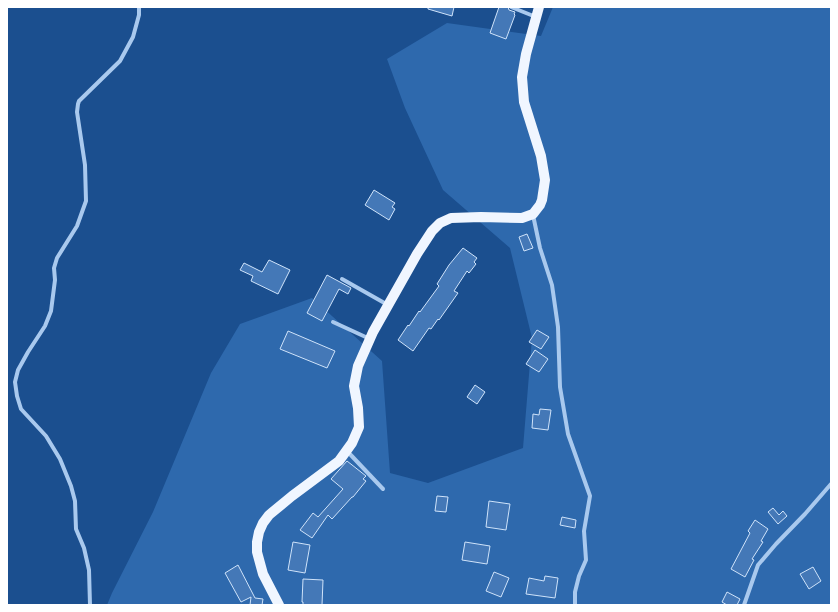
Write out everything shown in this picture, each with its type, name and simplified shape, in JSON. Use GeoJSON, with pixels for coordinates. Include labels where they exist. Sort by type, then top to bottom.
{"type":"FeatureCollection","features":[{"type":"Feature","properties":{"kind":"main road"},"geometry":{"type":"LineString","coordinates":[[279,605],[263,574],[257,552],[259,532],[263,523],[270,515],[292,496],[339,461],[352,444],[359,427],[358,408],[354,386],[358,366],[388,305],[432,231],[440,223],[451,218],[522,218],[533,214],[540,205],[545,180],[542,156],[524,102],[522,77],[526,54],[538,12]]}},
{"type":"Feature","properties":{"kind":"street"},"geometry":{"type":"LineString","coordinates":[[90,605],[89,570],[84,548],[76,529],[75,501],[71,486],[60,460],[46,436],[21,409],[15,382],[18,370],[45,326],[51,312],[55,280],[54,268],[57,258],[77,226],[86,201],[85,165],[77,112],[78,104],[79,101],[120,61],[133,37],[139,15],[139,7]]}},
{"type":"Feature","properties":{"kind":"street"},"geometry":{"type":"LineString","coordinates":[[511,7],[538,12]]}},
{"type":"Feature","properties":{"kind":"street"},"geometry":{"type":"LineString","coordinates":[[533,214],[540,248],[552,285],[558,327],[560,387],[568,434],[590,496],[584,531],[586,560],[579,576],[575,592],[575,605]]}},
{"type":"Feature","properties":{"kind":"street"},"geometry":{"type":"LineString","coordinates":[[342,279],[388,305]]}},
{"type":"Feature","properties":{"kind":"street"},"geometry":{"type":"LineString","coordinates":[[333,322],[370,339]]}},
{"type":"Feature","properties":{"kind":"street"},"geometry":{"type":"LineString","coordinates":[[346,450],[383,489]]}},
{"type":"Feature","properties":{"kind":"street"},"geometry":{"type":"LineString","coordinates":[[744,605],[758,565],[831,484]]}},
{"type":"Feature","properties":{"kind":"shaded area"},"geometry":{"type":"Polygon","coordinates":[[[553,7],[831,7],[831,605],[107,605],[153,512],[211,373],[240,324],[312,298],[382,361],[390,473],[428,483],[523,448],[532,338],[510,248],[443,190],[405,108],[387,59],[447,23],[541,36],[553,7]]]}},
{"type":"Feature","properties":{"kind":"building"},"geometry":{"type":"Polygon","coordinates":[[[428,7],[454,7],[452,16],[428,9],[428,7]]]}},
{"type":"Feature","properties":{"kind":"building"},"geometry":{"type":"Polygon","coordinates":[[[499,7],[508,7],[509,10],[515,12],[506,39],[490,33],[499,7]]]}},
{"type":"Feature","properties":{"kind":"building"},"geometry":{"type":"Polygon","coordinates":[[[374,190],[395,203],[392,207],[395,209],[389,220],[365,205],[374,190]]]}},
{"type":"Feature","properties":{"kind":"building"},"geometry":{"type":"Polygon","coordinates":[[[527,234],[533,248],[524,251],[519,237],[527,234]]]}},
{"type":"Feature","properties":{"kind":"building"},"geometry":{"type":"Polygon","coordinates":[[[463,248],[477,258],[474,262],[476,264],[469,273],[467,271],[454,291],[458,293],[439,320],[438,319],[431,329],[429,328],[413,351],[398,340],[439,286],[437,284],[449,265],[463,248]]]}},
{"type":"Feature","properties":{"kind":"building"},"geometry":{"type":"Polygon","coordinates":[[[269,260],[290,270],[278,294],[251,281],[253,276],[240,270],[244,263],[262,272],[269,260]]]}},
{"type":"Feature","properties":{"kind":"building"},"geometry":{"type":"Polygon","coordinates":[[[327,275],[351,288],[348,294],[339,289],[322,321],[307,313],[327,275]]]}},
{"type":"Feature","properties":{"kind":"building"},"geometry":{"type":"Polygon","coordinates":[[[537,330],[549,337],[541,349],[529,342],[537,330]]]}},
{"type":"Feature","properties":{"kind":"building"},"geometry":{"type":"Polygon","coordinates":[[[288,331],[335,351],[327,368],[280,349],[288,331]]]}},
{"type":"Feature","properties":{"kind":"building"},"geometry":{"type":"Polygon","coordinates":[[[535,350],[548,359],[539,372],[526,364],[535,350]]]}},
{"type":"Feature","properties":{"kind":"building"},"geometry":{"type":"Polygon","coordinates":[[[475,385],[485,392],[477,404],[467,397],[475,385]]]}},
{"type":"Feature","properties":{"kind":"building"},"geometry":{"type":"Polygon","coordinates":[[[540,409],[551,410],[548,430],[532,428],[533,414],[539,415],[540,409]]]}},
{"type":"Feature","properties":{"kind":"building"},"geometry":{"type":"Polygon","coordinates":[[[347,461],[366,476],[363,479],[366,481],[332,519],[328,515],[312,538],[300,530],[313,513],[318,517],[343,489],[331,479],[347,461]]]}},
{"type":"Feature","properties":{"kind":"building"},"geometry":{"type":"Polygon","coordinates":[[[437,496],[448,497],[446,512],[435,511],[437,496]]]}},
{"type":"Feature","properties":{"kind":"building"},"geometry":{"type":"Polygon","coordinates":[[[489,501],[510,504],[506,530],[486,527],[489,501]]]}},
{"type":"Feature","properties":{"kind":"building"},"geometry":{"type":"Polygon","coordinates":[[[773,508],[779,515],[783,511],[787,516],[778,524],[768,512],[773,508]]]}},
{"type":"Feature","properties":{"kind":"building"},"geometry":{"type":"Polygon","coordinates":[[[562,517],[576,520],[575,528],[560,525],[562,517]]]}},
{"type":"Feature","properties":{"kind":"building"},"geometry":{"type":"Polygon","coordinates":[[[755,520],[768,529],[761,541],[763,542],[752,559],[754,560],[745,577],[731,569],[750,533],[748,531],[755,520]]]}},
{"type":"Feature","properties":{"kind":"building"},"geometry":{"type":"Polygon","coordinates":[[[293,542],[310,545],[305,573],[288,570],[293,542]]]}},
{"type":"Feature","properties":{"kind":"building"},"geometry":{"type":"Polygon","coordinates":[[[465,542],[490,546],[487,564],[462,560],[465,542]]]}},
{"type":"Feature","properties":{"kind":"building"},"geometry":{"type":"Polygon","coordinates":[[[238,565],[255,598],[263,599],[262,605],[250,605],[251,597],[241,602],[225,573],[238,565]]]}},
{"type":"Feature","properties":{"kind":"building"},"geometry":{"type":"Polygon","coordinates":[[[813,567],[821,581],[809,589],[800,574],[813,567]]]}},
{"type":"Feature","properties":{"kind":"building"},"geometry":{"type":"Polygon","coordinates":[[[494,572],[509,578],[501,597],[486,591],[494,572]]]}},
{"type":"Feature","properties":{"kind":"building"},"geometry":{"type":"Polygon","coordinates":[[[545,576],[558,578],[555,598],[526,594],[529,578],[544,581],[545,576]]]}},
{"type":"Feature","properties":{"kind":"building"},"geometry":{"type":"Polygon","coordinates":[[[303,579],[323,580],[322,605],[303,605],[303,579]]]}},
{"type":"Feature","properties":{"kind":"building"},"geometry":{"type":"Polygon","coordinates":[[[727,592],[740,599],[737,605],[727,605],[722,602],[727,592]]]}}]}
